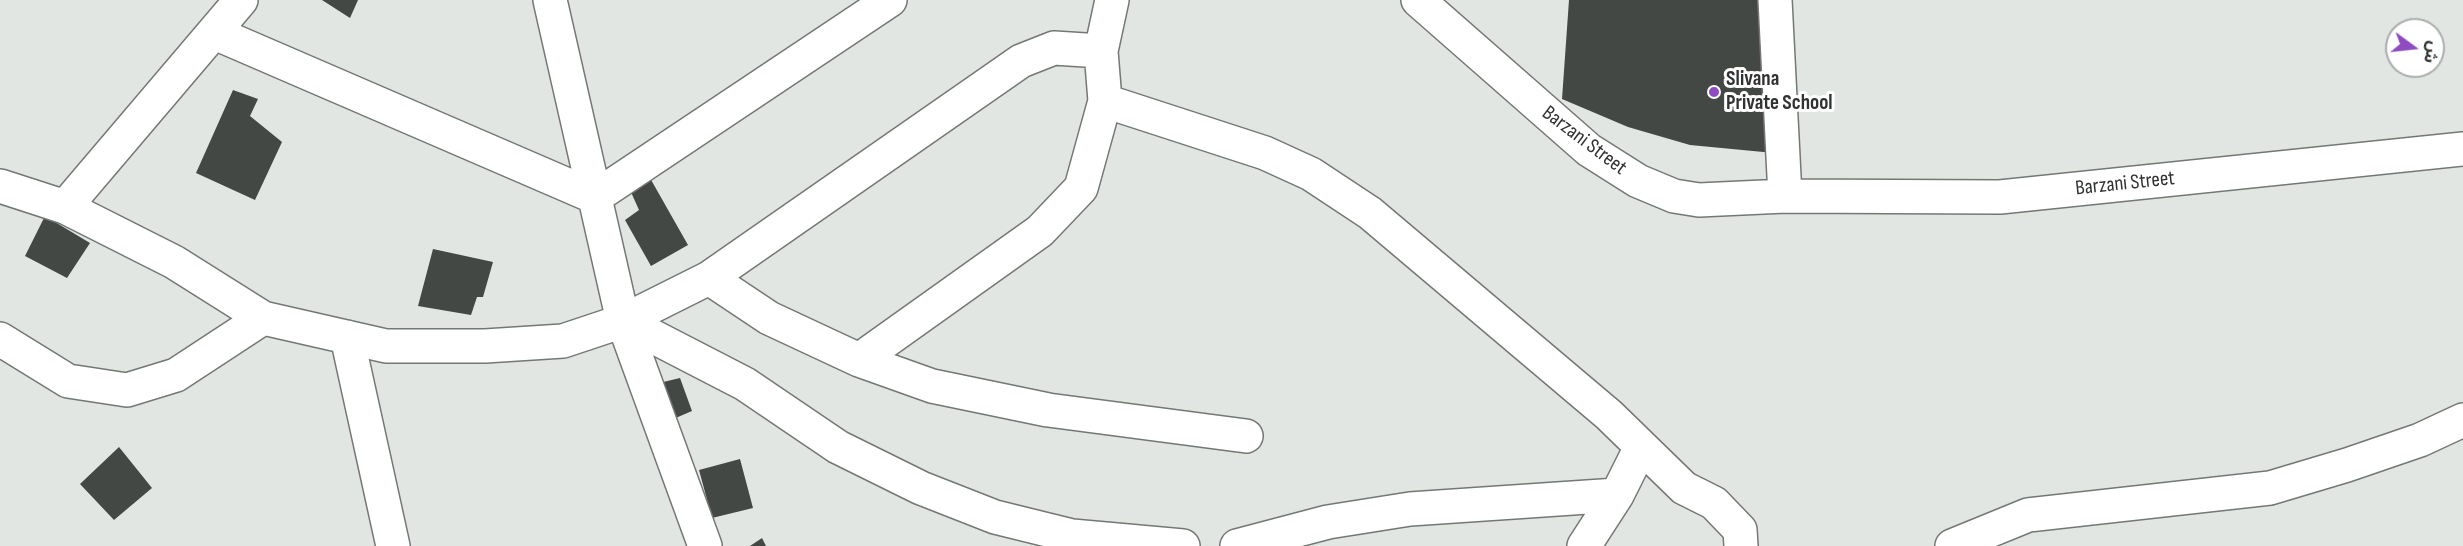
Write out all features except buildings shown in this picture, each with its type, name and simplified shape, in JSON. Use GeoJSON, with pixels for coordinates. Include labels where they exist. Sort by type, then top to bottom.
{"type":"FeatureCollection","features":[{"type":"Feature","properties":{"kind":"street"},"geometry":{"type":"LineString","coordinates":[[65,207],[241,0]]}},
{"type":"Feature","properties":{"kind":"street"},"geometry":{"type":"LineString","coordinates":[[550,0],[623,321],[705,546]]}},
{"type":"Feature","properties":{"kind":"street"},"geometry":{"type":"LineString","coordinates":[[595,197],[890,0]]}},
{"type":"Feature","properties":{"kind":"street"},"geometry":{"type":"LineString","coordinates":[[858,360],[1040,231],[1081,188],[1105,101],[1101,51],[1112,0]]}},
{"type":"Feature","properties":{"kind":"street","name":"Barzani Street"},"geometry":{"type":"LineString","coordinates":[[1418,0],[1589,150],[1638,181],[1674,195],[1699,200],[1785,196],[2000,197],[2463,148]]}},
{"type":"Feature","properties":{"kind":"street"},"geometry":{"type":"LineString","coordinates":[[1775,0],[1785,196]]}},
{"type":"Feature","properties":{"kind":"street"},"geometry":{"type":"LineString","coordinates":[[215,33],[595,197]]}},
{"type":"Feature","properties":{"kind":"street"},"geometry":{"type":"LineString","coordinates":[[0,186],[65,207],[174,262],[263,318],[386,346],[485,346],[563,341],[623,321],[709,278],[1021,62],[1054,48],[1101,51]]}},
{"type":"Feature","properties":{"kind":"street"},"geometry":{"type":"LineString","coordinates":[[1105,101],[1265,153],[1311,174],[1370,213],[1609,415],[1684,488],[1714,502],[1740,530],[1741,546]]}},
{"type":"Feature","properties":{"kind":"street"},"geometry":{"type":"LineString","coordinates":[[709,278],[769,318],[858,360],[932,386],[1048,411],[1246,436]]}},
{"type":"Feature","properties":{"kind":"street"},"geometry":{"type":"LineString","coordinates":[[0,339],[68,381],[127,390],[176,375],[263,318]]}},
{"type":"Feature","properties":{"kind":"street"},"geometry":{"type":"LineString","coordinates":[[623,321],[745,384],[838,447],[921,488],[995,517],[1072,536],[1183,546]]}},
{"type":"Feature","properties":{"kind":"street"},"geometry":{"type":"LineString","coordinates":[[347,337],[393,546]]}},
{"type":"Feature","properties":{"kind":"street"},"geometry":{"type":"LineString","coordinates":[[1952,546],[2028,515],[2270,488],[2420,441],[2463,420]]}},
{"type":"Feature","properties":{"kind":"street"},"geometry":{"type":"LineString","coordinates":[[1584,546],[1617,495],[1641,447]]}},
{"type":"Feature","properties":{"kind":"street"},"geometry":{"type":"LineString","coordinates":[[1238,546],[1328,522],[1410,509],[1617,495]]}},
{"type":"Feature","properties":{"kind":"place","name":"Slivana Private School"},"geometry":{"type":"Point","coordinates":[1714,92]}}]}
